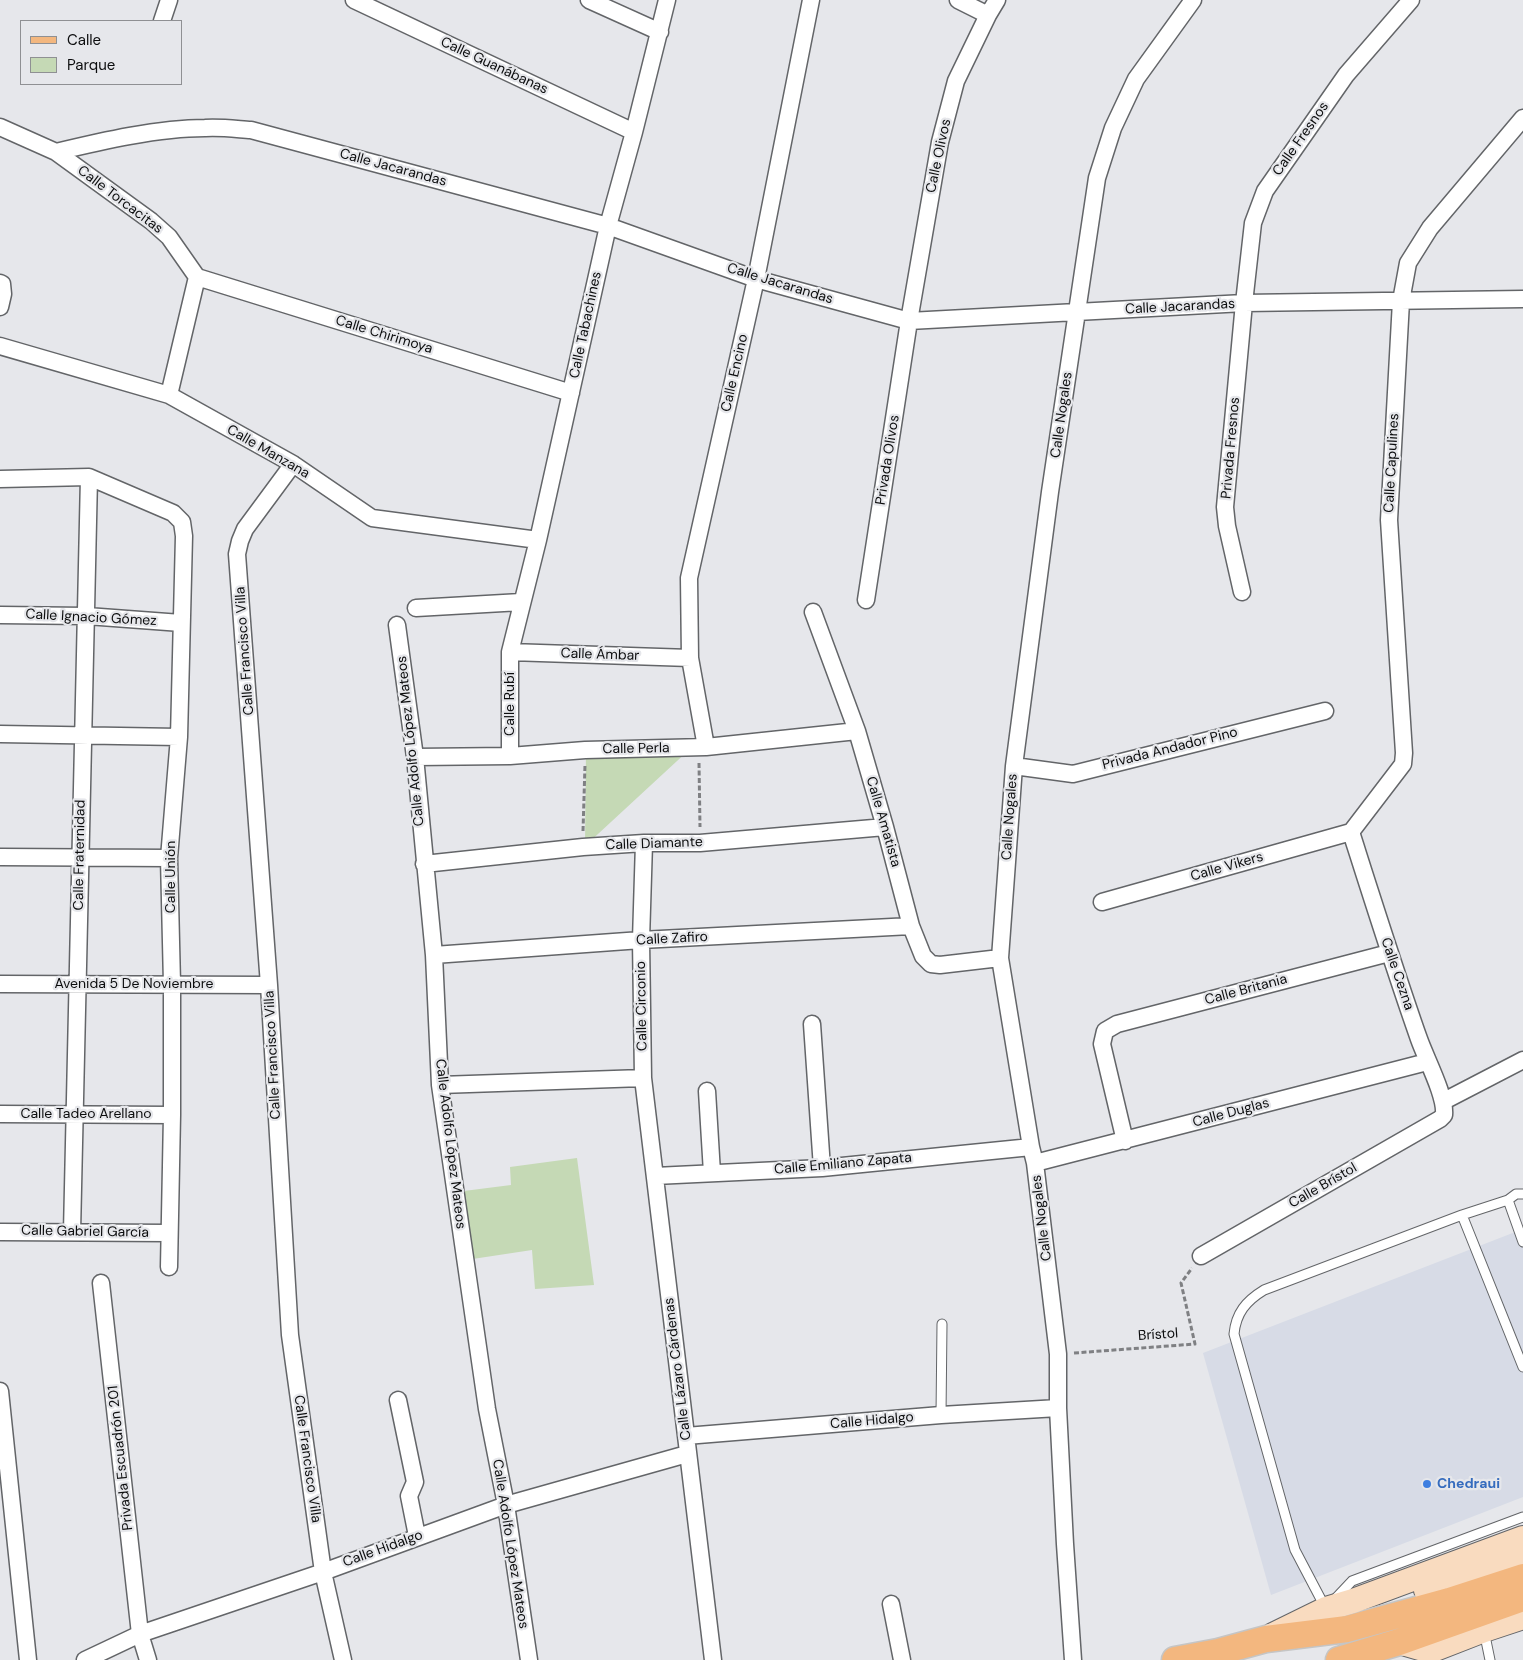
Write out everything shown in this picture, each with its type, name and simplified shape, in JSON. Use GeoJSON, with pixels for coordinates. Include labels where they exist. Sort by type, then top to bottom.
{"type":"FeatureCollection","features":[{"type":"Feature","properties":{"kind":"main road"},"geometry":{"type":"LineString","coordinates":[[1180,1659],[1218,1652],[1266,1639],[1347,1630],[1449,1601],[1523,1577]]}},
{"type":"Feature","properties":{"kind":"main road"},"geometry":{"type":"LineString","coordinates":[[1349,1659],[1523,1598]]}},
{"type":"Feature","properties":{"kind":"street"},"geometry":{"type":"LineString","coordinates":[[162,20],[169,0]]}},
{"type":"Feature","properties":{"kind":"street","name":"Calle Guanábanas"},"geometry":{"type":"LineString","coordinates":[[354,0],[634,132]]}},
{"type":"Feature","properties":{"kind":"street"},"geometry":{"type":"LineString","coordinates":[[589,0],[660,32]]}},
{"type":"Feature","properties":{"kind":"street","name":"Calle Tabachines"},"geometry":{"type":"LineString","coordinates":[[510,652],[538,540],[608,226],[660,32],[666,0]]}},
{"type":"Feature","properties":{"kind":"street","name":"Calle Encino"},"geometry":{"type":"LineString","coordinates":[[702,747],[690,658],[689,578],[756,280],[811,0]]}},
{"type":"Feature","properties":{"kind":"street"},"geometry":{"type":"LineString","coordinates":[[958,0],[988,15]]}},
{"type":"Feature","properties":{"kind":"street","name":"Calle Olivos"},"geometry":{"type":"LineString","coordinates":[[909,321],[940,142],[956,81],[997,0]]}},
{"type":"Feature","properties":{"kind":"street","name":"Calle Nogales"},"geometry":{"type":"LineString","coordinates":[[1073,1660],[1058,1408],[1058,1354],[1036,1163],[1031,1147],[1000,958],[1014,766],[1050,492],[1097,178],[1113,128],[1136,79],[1193,0]]}},
{"type":"Feature","properties":{"kind":"street","name":"Calle Fresnos"},"geometry":{"type":"LineString","coordinates":[[1244,303],[1253,223],[1265,191],[1346,76],[1411,0]]}},
{"type":"Feature","properties":{"kind":"street","name":"Calle Capulines"},"geometry":{"type":"LineString","coordinates":[[1351,832],[1403,764],[1404,753],[1389,520],[1401,301],[1408,263],[1430,228],[1523,118]]}},
{"type":"Feature","properties":{"kind":"street","name":"Calle Torcacitas"},"geometry":{"type":"LineString","coordinates":[[0,127],[56,152],[151,221],[168,237],[197,277]]}},
{"type":"Feature","properties":{"kind":"street","name":"Calle Jacarandas"},"geometry":{"type":"LineString","coordinates":[[56,152],[89,144],[154,133],[204,128],[252,130],[608,226],[756,280],[909,321],[1244,303],[1523,299]]}},
{"type":"Feature","properties":{"kind":"street"},"geometry":{"type":"LineString","coordinates":[[169,395],[197,277]]}},
{"type":"Feature","properties":{"kind":"street","name":"Calle Chirimoya"},"geometry":{"type":"LineString","coordinates":[[197,277],[571,393]]}},
{"type":"Feature","properties":{"kind":"street"},"geometry":{"type":"LineString","coordinates":[[0,306],[3,294],[1,284]]}},
{"type":"Feature","properties":{"kind":"street","name":"Privada Fresnos"},"geometry":{"type":"LineString","coordinates":[[1242,592],[1227,526],[1225,507],[1244,303]]}},
{"type":"Feature","properties":{"kind":"street","name":"Privada Olivos"},"geometry":{"type":"LineString","coordinates":[[866,600],[909,321]]}},
{"type":"Feature","properties":{"kind":"street","name":"Calle Manzana"},"geometry":{"type":"LineString","coordinates":[[0,346],[169,395],[293,464],[372,518],[538,540]]}},
{"type":"Feature","properties":{"kind":"street","name":"Calle Francisco Villa"},"geometry":{"type":"LineString","coordinates":[[293,464],[245,529],[238,554],[269,985],[290,1335],[323,1572],[343,1660]]}},
{"type":"Feature","properties":{"kind":"street"},"geometry":{"type":"LineString","coordinates":[[0,479],[89,477]]}},
{"type":"Feature","properties":{"kind":"street","name":"Calle Unión"},"geometry":{"type":"LineString","coordinates":[[89,477],[173,512],[182,522],[184,536],[179,737],[169,858],[172,984],[169,1268]]}},
{"type":"Feature","properties":{"kind":"street","name":"Calle Fraternidad"},"geometry":{"type":"LineString","coordinates":[[72,1232],[89,477]]}},
{"type":"Feature","properties":{"kind":"street"},"geometry":{"type":"LineString","coordinates":[[416,608],[522,602]]}},
{"type":"Feature","properties":{"kind":"street","name":"Calle Amatista"},"geometry":{"type":"LineString","coordinates":[[813,612],[857,731],[885,826],[911,926],[923,956],[930,964],[940,965],[1000,958]]}},
{"type":"Feature","properties":{"kind":"street","name":"Calle Ignacio Gómez"},"geometry":{"type":"LineString","coordinates":[[0,615],[87,616],[181,623]]}},
{"type":"Feature","properties":{"kind":"street","name":"Calle Adolfo López Mateos"},"geometry":{"type":"LineString","coordinates":[[397,625],[415,757],[434,955],[440,1085],[487,1410],[506,1505],[529,1660]]}},
{"type":"Feature","properties":{"kind":"street","name":"Calle Ámbar"},"geometry":{"type":"LineString","coordinates":[[510,652],[690,658]]}},
{"type":"Feature","properties":{"kind":"street","name":"Calle Rubí"},"geometry":{"type":"LineString","coordinates":[[510,652],[510,756]]}},
{"type":"Feature","properties":{"kind":"street","name":"Privada Andador Pino"},"geometry":{"type":"LineString","coordinates":[[1014,766],[1073,774],[1325,711]]}},
{"type":"Feature","properties":{"kind":"street","name":"Calle Perla"},"geometry":{"type":"LineString","coordinates":[[415,757],[510,756],[585,750],[702,747],[857,731]]}},
{"type":"Feature","properties":{"kind":"street"},"geometry":{"type":"LineString","coordinates":[[0,734],[179,737]]}},
{"type":"Feature","properties":{"kind":"street","name":"Calle Diamante"},"geometry":{"type":"LineString","coordinates":[[424,864],[583,847],[644,843],[700,843],[885,826]]}},
{"type":"Feature","properties":{"kind":"street","name":"Calle Vikers"},"geometry":{"type":"LineString","coordinates":[[1102,902],[1351,832]]}},
{"type":"Feature","properties":{"kind":"street","name":"Calle Cezna"},"geometry":{"type":"LineString","coordinates":[[1351,832],[1389,953],[1444,1108]]}},
{"type":"Feature","properties":{"kind":"street","name":"Calle Circonio"},"geometry":{"type":"LineString","coordinates":[[643,1078],[641,940],[644,843]]}},
{"type":"Feature","properties":{"kind":"street"},"geometry":{"type":"LineString","coordinates":[[0,856],[169,858]]}},
{"type":"Feature","properties":{"kind":"street","name":"Calle Zafiro"},"geometry":{"type":"LineString","coordinates":[[434,955],[641,940],[911,926]]}},
{"type":"Feature","properties":{"kind":"street","name":"Calle Britania"},"geometry":{"type":"LineString","coordinates":[[1125,1140],[1102,1044],[1105,1031],[1117,1024],[1389,953]]}},
{"type":"Feature","properties":{"kind":"street","name":"Avenida 5 De Noviembre"},"geometry":{"type":"LineString","coordinates":[[0,984],[269,985]]}},
{"type":"Feature","properties":{"kind":"street"},"geometry":{"type":"LineString","coordinates":[[812,1024],[822,1168]]}},
{"type":"Feature","properties":{"kind":"street","name":"Calle Brístol"},"geometry":{"type":"LineString","coordinates":[[1201,1256],[1440,1119],[1444,1108],[1523,1060]]}},
{"type":"Feature","properties":{"kind":"street","name":"Calle Duglas"},"geometry":{"type":"LineString","coordinates":[[1036,1163],[1427,1062]]}},
{"type":"Feature","properties":{"kind":"street"},"geometry":{"type":"LineString","coordinates":[[440,1085],[643,1078]]}},
{"type":"Feature","properties":{"kind":"street","name":"Calle Lázaro Cárdenas"},"geometry":{"type":"LineString","coordinates":[[643,1078],[713,1660]]}},
{"type":"Feature","properties":{"kind":"street"},"geometry":{"type":"LineString","coordinates":[[707,1091],[712,1173]]}},
{"type":"Feature","properties":{"kind":"street","name":"Calle Tadeo Arellano"},"geometry":{"type":"LineString","coordinates":[[0,1114],[172,1115]]}},
{"type":"Feature","properties":{"kind":"street","name":"Calle Emiliano Zapata"},"geometry":{"type":"LineString","coordinates":[[654,1176],[822,1168],[1031,1147]]}},
{"type":"Feature","properties":{"kind":"street","name":"Calle Gabriel García"},"geometry":{"type":"LineString","coordinates":[[0,1232],[169,1233]]}},
{"type":"Feature","properties":{"kind":"street","name":"Privada Escuadrón 201"},"geometry":{"type":"LineString","coordinates":[[101,1283],[140,1634],[148,1660]]}},
{"type":"Feature","properties":{"kind":"street"},"geometry":{"type":"LineString","coordinates":[[0,1391],[28,1660]]}},
{"type":"Feature","properties":{"kind":"street"},"geometry":{"type":"LineString","coordinates":[[398,1400],[415,1482],[409,1496],[418,1536]]}},
{"type":"Feature","properties":{"kind":"street","name":"Calle Hidalgo"},"geometry":{"type":"LineString","coordinates":[[686,1436],[940,1415],[1058,1408]]}},
{"type":"Feature","properties":{"kind":"street","name":"Calle Hidalgo"},"geometry":{"type":"LineString","coordinates":[[85,1660],[140,1634],[323,1572],[506,1505],[687,1454]]}},
{"type":"Feature","properties":{"kind":"street"},"geometry":{"type":"LineString","coordinates":[[1266,1639],[1326,1609],[1353,1601],[1523,1538]]}},
{"type":"Feature","properties":{"kind":"street"},"geometry":{"type":"LineString","coordinates":[[1326,1609],[1357,1613],[1523,1558]]}},
{"type":"Feature","properties":{"kind":"street"},"geometry":{"type":"LineString","coordinates":[[891,1604],[902,1660]]}},
{"type":"Feature","properties":{"kind":"street"},"geometry":{"type":"LineString","coordinates":[[1399,1642],[1431,1656],[1484,1630],[1523,1617]]}},
{"type":"Feature","properties":{"kind":"lane"},"geometry":{"type":"LineString","coordinates":[[1523,1194],[1516,1194],[1508,1200],[1462,1215],[1264,1290],[1254,1296],[1242,1308],[1235,1321],[1234,1334],[1295,1550],[1326,1609],[1352,1581],[1523,1517]]}},
{"type":"Feature","properties":{"kind":"lane"},"geometry":{"type":"LineString","coordinates":[[1508,1200],[1523,1242]]}},
{"type":"Feature","properties":{"kind":"lane"},"geometry":{"type":"LineString","coordinates":[[1462,1215],[1523,1367]]}},
{"type":"Feature","properties":{"kind":"lane"},"geometry":{"type":"LineString","coordinates":[[940,1415],[942,1324]]}},
{"type":"Feature","properties":{"kind":"lane"},"geometry":{"type":"LineString","coordinates":[[1484,1630],[1490,1660]]}},
{"type":"Feature","properties":{"kind":"path"},"geometry":{"type":"LineString","coordinates":[[700,843],[702,747]]}},
{"type":"Feature","properties":{"kind":"path"},"geometry":{"type":"LineString","coordinates":[[583,847],[585,750]]}},
{"type":"Feature","properties":{"kind":"path","name":"Brístol"},"geometry":{"type":"LineString","coordinates":[[1058,1354],[1195,1344],[1181,1282],[1201,1256]]}},
{"type":"Feature","properties":{"kind":"shaded area"},"geometry":{"type":"Polygon","coordinates":[[[1523,1229],[1523,1497],[1271,1595],[1203,1353],[1523,1229]]]}},
{"type":"Feature","properties":{"kind":"green space"},"geometry":{"type":"Polygon","coordinates":[[[690,749],[585,846],[586,750],[690,749]]]}},
{"type":"Feature","properties":{"kind":"green space"},"geometry":{"type":"Polygon","coordinates":[[[577,1158],[594,1285],[535,1289],[532,1250],[466,1260],[456,1192],[511,1185],[510,1167],[577,1158]]]}},
{"type":"Feature","properties":{"kind":"place","name":"Chedraui"},"geometry":{"type":"Point","coordinates":[1427,1484]}}]}
